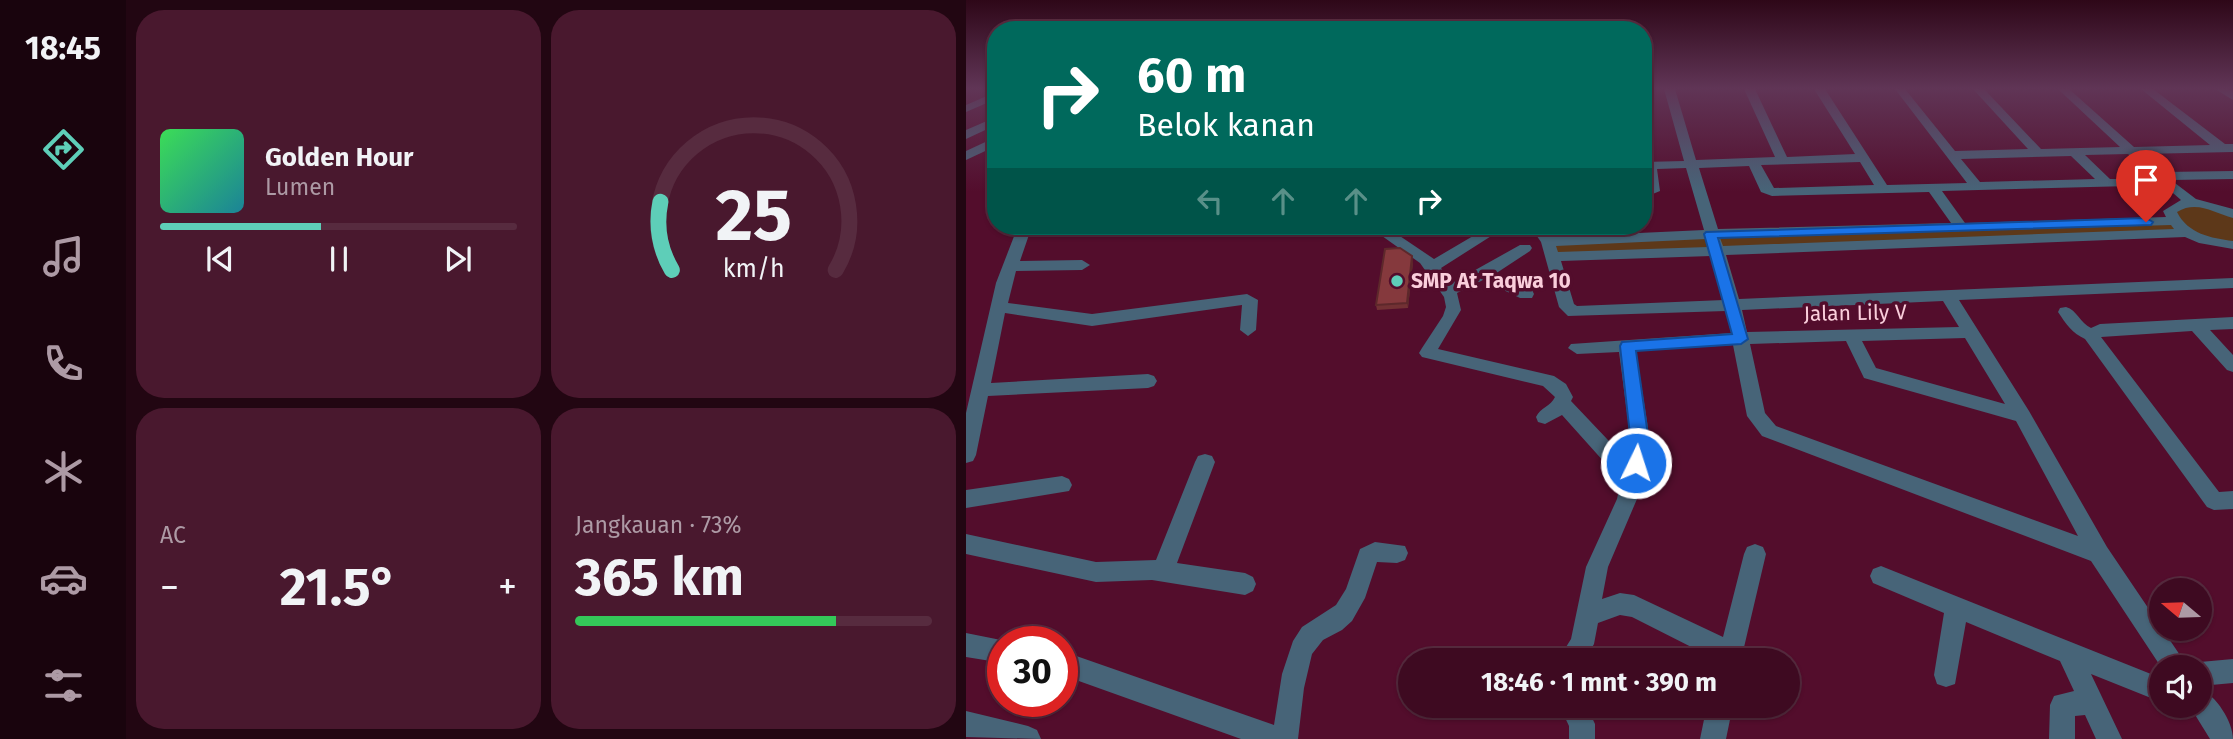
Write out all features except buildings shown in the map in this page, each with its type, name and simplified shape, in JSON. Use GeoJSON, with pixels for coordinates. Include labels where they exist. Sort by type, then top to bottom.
{"type":"FeatureCollection","features":[{"type":"Feature","properties":{"kind":"street"},"geometry":{"type":"LineString","coordinates":[[1679,123],[1733,305],[1756,416],[1769,431],[2099,554]]}},
{"type":"Feature","properties":{"kind":"street"},"geometry":{"type":"LineString","coordinates":[[1765,123],[1783,161]]}},
{"type":"Feature","properties":{"kind":"street"},"geometry":{"type":"LineString","coordinates":[[1841,123],[1883,189]]}},
{"type":"Feature","properties":{"kind":"street"},"geometry":{"type":"LineString","coordinates":[[1927,123],[1976,186]]}},
{"type":"Feature","properties":{"kind":"street"},"geometry":{"type":"LineString","coordinates":[[2010,123],[2039,154]]}},
{"type":"Feature","properties":{"kind":"street"},"geometry":{"type":"LineString","coordinates":[[2102,123],[2159,176],[2193,202]]}},
{"type":"Feature","properties":{"kind":"street"},"geometry":{"type":"LineString","coordinates":[[2194,123],[2228,148]]}},
{"type":"Feature","properties":{"kind":"street"},"geometry":{"type":"LineString","coordinates":[[966,135],[987,125]]}},
{"type":"Feature","properties":{"kind":"street"},"geometry":{"type":"LineString","coordinates":[[966,156],[987,146]]}},
{"type":"Feature","properties":{"kind":"street"},"geometry":{"type":"LineString","coordinates":[[1952,155],[2228,148]]}},
{"type":"Feature","properties":{"kind":"street"},"geometry":{"type":"LineString","coordinates":[[2075,153],[2107,183]]}},
{"type":"Feature","properties":{"kind":"street"},"geometry":{"type":"LineString","coordinates":[[1652,166],[1862,158]]}},
{"type":"Feature","properties":{"kind":"street"},"geometry":{"type":"LineString","coordinates":[[1754,162],[1766,189],[1772,192],[2130,182]]}},
{"type":"Feature","properties":{"kind":"street"},"geometry":{"type":"LineString","coordinates":[[2159,176],[2233,175]]}},
{"type":"Feature","properties":{"kind":"street"},"geometry":{"type":"LineString","coordinates":[[1932,187],[1960,226]]}},
{"type":"Feature","properties":{"kind":"street"},"geometry":{"type":"LineString","coordinates":[[2231,211],[2193,202],[2177,205],[2170,211],[2173,221],[2188,233],[2213,243],[2233,246]]}},
{"type":"Feature","properties":{"kind":"street"},"geometry":{"type":"LineString","coordinates":[[1550,250],[1960,226],[2173,221]]}},
{"type":"Feature","properties":{"kind":"street"},"geometry":{"type":"LineString","coordinates":[[1713,242],[2188,233]]}},
{"type":"Feature","properties":{"kind":"street"},"geometry":{"type":"LineString","coordinates":[[966,455],[1004,283],[1022,235]]}},
{"type":"Feature","properties":{"kind":"street"},"geometry":{"type":"LineString","coordinates":[[1391,235],[1413,248],[1432,267],[1454,303],[1453,312],[1428,353],[1548,381],[1560,390],[1564,397],[1556,411],[1545,417]]}},
{"type":"Feature","properties":{"kind":"street"},"geometry":{"type":"LineString","coordinates":[[1432,267],[1485,235]]}},
{"type":"Feature","properties":{"kind":"street"},"geometry":{"type":"LineString","coordinates":[[1542,235],[1550,250],[1567,307],[1574,312],[2233,283]]}},
{"type":"Feature","properties":{"kind":"street"},"geometry":{"type":"LineString","coordinates":[[1448,291],[1485,273],[1525,248]]}},
{"type":"Feature","properties":{"kind":"street"},"geometry":{"type":"LineString","coordinates":[[1011,266],[1082,265]]}},
{"type":"Feature","properties":{"kind":"street"},"geometry":{"type":"LineString","coordinates":[[1485,273],[1526,294]]}},
{"type":"Feature","properties":{"kind":"street"},"geometry":{"type":"LineString","coordinates":[[1948,296],[2022,416],[2099,554],[2168,655]]}},
{"type":"Feature","properties":{"kind":"street"},"geometry":{"type":"LineString","coordinates":[[1000,307],[1092,320],[1250,300],[1248,330]]}},
{"type":"Feature","properties":{"kind":"street"},"geometry":{"type":"LineString","coordinates":[[2066,312],[2079,329],[2091,335],[2214,501],[2233,500]]}},
{"type":"Feature","properties":{"kind":"street"},"geometry":{"type":"LineString","coordinates":[[2091,335],[2100,330],[2233,323]]}},
{"type":"Feature","properties":{"kind":"street"},"geometry":{"type":"LineString","coordinates":[[2195,324],[2233,366]]}},
{"type":"Feature","properties":{"kind":"street","name":"Jalan Lily V"},"geometry":{"type":"LineString","coordinates":[[1577,348],[1741,339],[1971,332]]}},
{"type":"Feature","properties":{"kind":"street"},"geometry":{"type":"LineString","coordinates":[[1852,337],[1870,373],[2022,416]]}},
{"type":"Feature","properties":{"kind":"street"},"geometry":{"type":"LineString","coordinates":[[1579,648],[1589,615],[1597,567],[1627,499],[1632,468],[1636,463],[1639,435],[1627,346]]}},
{"type":"Feature","properties":{"kind":"street"},"geometry":{"type":"LineString","coordinates":[[981,390],[1148,381]]}},
{"type":"Feature","properties":{"kind":"street"},"geometry":{"type":"LineString","coordinates":[[1562,403],[1621,467],[1632,468]]}},
{"type":"Feature","properties":{"kind":"street"},"geometry":{"type":"LineString","coordinates":[[1163,571],[1205,462]]}},
{"type":"Feature","properties":{"kind":"street"},"geometry":{"type":"LineString","coordinates":[[966,499],[1062,485]]}},
{"type":"Feature","properties":{"kind":"street"},"geometry":{"type":"LineString","coordinates":[[966,544],[1096,572],[1163,571],[1245,584]]}},
{"type":"Feature","properties":{"kind":"street"},"geometry":{"type":"LineString","coordinates":[[1285,739],[1299,656],[1308,638],[1318,627],[1336,622],[1344,613],[1368,556],[1375,552],[1397,553]]}},
{"type":"Feature","properties":{"kind":"street"},"geometry":{"type":"LineString","coordinates":[[1732,648],[1755,554]]}},
{"type":"Feature","properties":{"kind":"street"},"geometry":{"type":"LineString","coordinates":[[1881,576],[2149,686]]}},
{"type":"Feature","properties":{"kind":"street"},"geometry":{"type":"LineString","coordinates":[[1589,615],[1620,604],[1634,606],[1715,648]]}},
{"type":"Feature","properties":{"kind":"street"},"geometry":{"type":"LineString","coordinates":[[1946,675],[1957,606]]}},
{"type":"Feature","properties":{"kind":"street"},"geometry":{"type":"LineString","coordinates":[[966,645],[987,648]]}},
{"type":"Feature","properties":{"kind":"street"},"geometry":{"type":"LineString","coordinates":[[2070,653],[2109,739]]}},
{"type":"Feature","properties":{"kind":"street"},"geometry":{"type":"LineString","coordinates":[[1078,669],[1277,739]]}},
{"type":"Feature","properties":{"kind":"street"},"geometry":{"type":"LineString","coordinates":[[2212,673],[2233,671]]}},
{"type":"Feature","properties":{"kind":"street"},"geometry":{"type":"LineString","coordinates":[[2062,739],[2063,705],[2091,701]]}},
{"type":"Feature","properties":{"kind":"street"},"geometry":{"type":"LineString","coordinates":[[1579,718],[1582,724],[1582,739]]}},
{"type":"Feature","properties":{"kind":"street"},"geometry":{"type":"LineString","coordinates":[[1713,739],[1717,718]]}},
{"type":"Feature","properties":{"kind":"street"},"geometry":{"type":"LineString","coordinates":[[2210,718],[2225,739]]}},
{"type":"Feature","properties":{"kind":"street"},"geometry":{"type":"LineString","coordinates":[[966,724],[1028,739]]}},
{"type":"Feature","properties":{"kind":"shaded area"},"geometry":{"type":"Polygon","coordinates":[[[2177,205],[2233,210],[2233,245],[2188,233],[1552,257],[1548,242],[2172,221],[2177,205]]]}},
{"type":"Feature","properties":{"kind":"place","name":"SMP At Taqwa 10"},"geometry":{"type":"Point","coordinates":[1397,281]}},
{"type":"Feature","properties":{"kind":"route"},"geometry":{"type":"LineString","coordinates":[[1636,463],[1639,435],[1627,346],[1741,339],[1711,234],[2146,222]]}}]}
